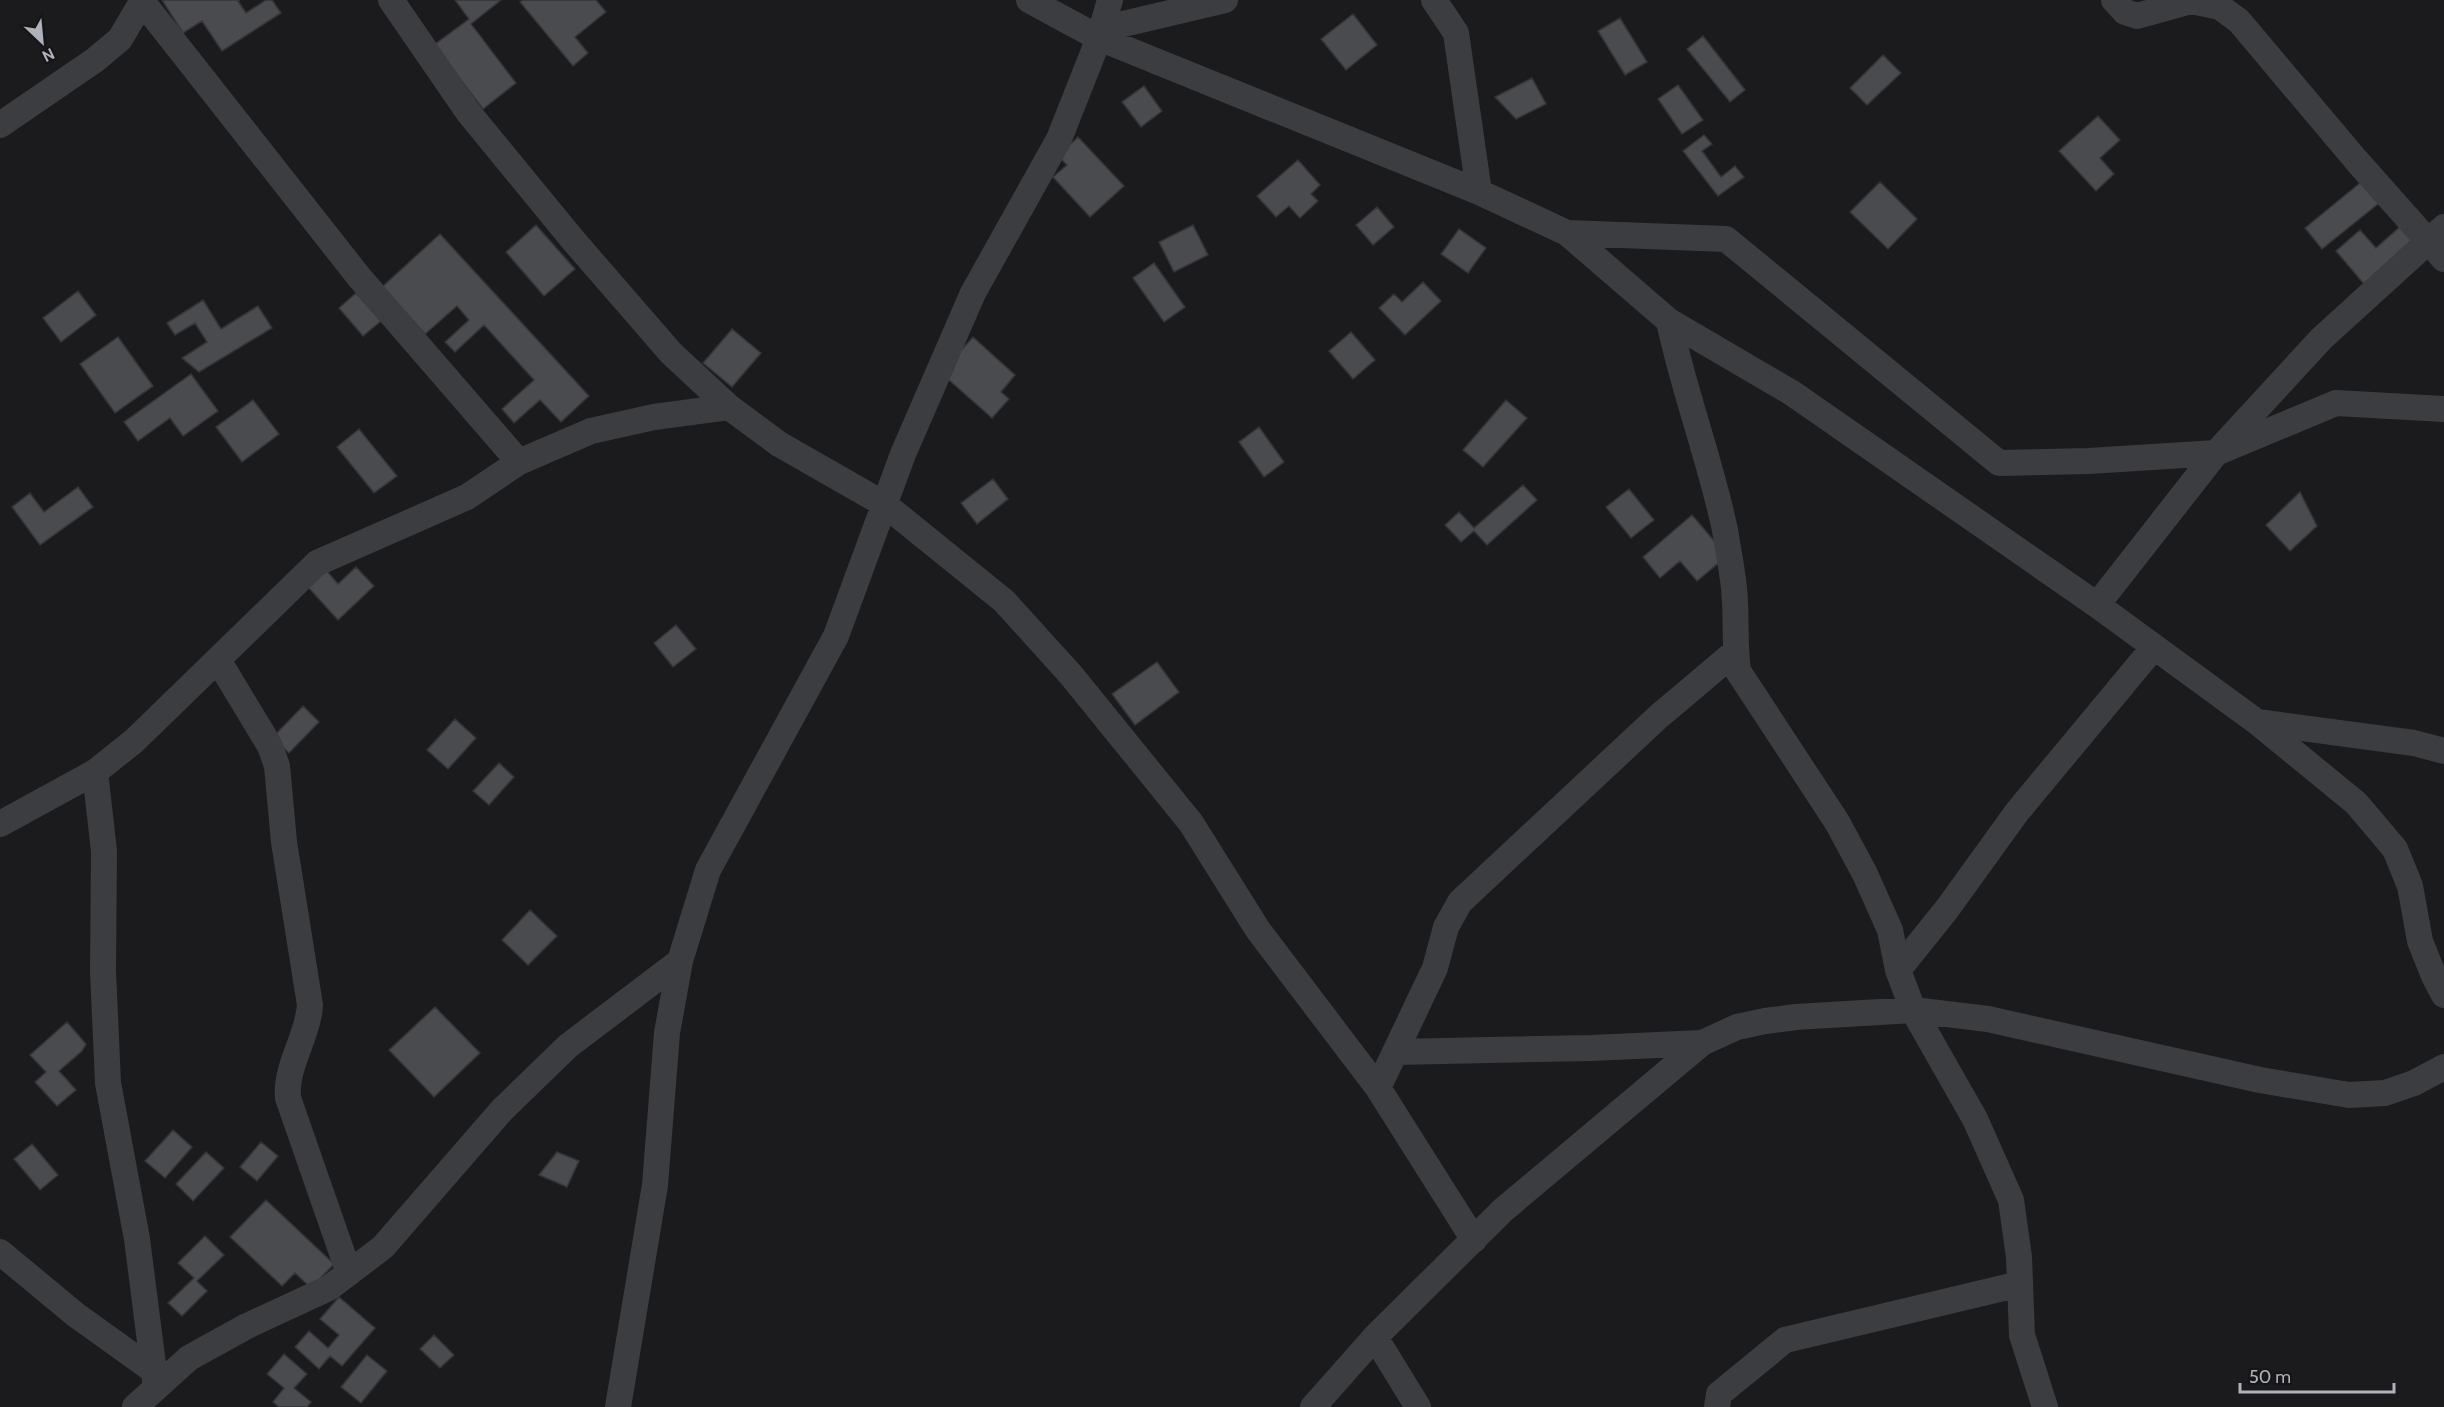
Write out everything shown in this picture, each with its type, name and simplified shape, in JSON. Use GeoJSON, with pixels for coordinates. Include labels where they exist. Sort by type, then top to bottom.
{"type":"FeatureCollection","features":[{"type":"Feature","properties":{"kind":"street"},"geometry":{"type":"LineString","coordinates":[[0,125],[95,60],[120,39],[142,0],[360,277],[519,462]]}},
{"type":"Feature","properties":{"kind":"street"},"geometry":{"type":"LineString","coordinates":[[391,0],[468,112],[573,240],[671,353],[729,407],[779,444],[884,504],[1004,601],[1071,675],[1191,823],[1258,930],[1378,1088],[1474,1240]]}},
{"type":"Feature","properties":{"kind":"street"},"geometry":{"type":"LineString","coordinates":[[1029,0],[1101,34],[1479,192],[1567,233],[1669,321],[1792,393],[2097,605],[2257,722],[2356,803],[2396,849],[2410,886],[2420,941],[2444,995]]}},
{"type":"Feature","properties":{"kind":"street"},"geometry":{"type":"LineString","coordinates":[[618,1407],[655,1185],[667,1033],[680,961],[708,870],[836,636],[903,454],[973,294],[1059,139],[1101,34],[1110,0]]}},
{"type":"Feature","properties":{"kind":"street"},"geometry":{"type":"LineString","coordinates":[[1101,34],[1225,0]]}},
{"type":"Feature","properties":{"kind":"street"},"geometry":{"type":"LineString","coordinates":[[1434,0],[1456,33],[1479,192]]}},
{"type":"Feature","properties":{"kind":"street"},"geometry":{"type":"LineString","coordinates":[[2097,605],[2216,453],[2320,339],[2439,243],[2356,160],[2240,10],[2192,1],[2137,16],[2125,12],[2114,0]]}},
{"type":"Feature","properties":{"kind":"street"},"geometry":{"type":"LineString","coordinates":[[1567,233],[1726,239],[2000,463],[2089,461],[2216,453],[2336,403],[2444,409]]}},
{"type":"Feature","properties":{"kind":"street"},"geometry":{"type":"LineString","coordinates":[[1669,321],[1680,371],[1710,467],[1725,530],[1734,589],[1738,671],[1837,822],[1865,874],[1890,930],[1898,970],[1913,1010],[1975,1119],[2011,1200],[2020,1284],[2022,1335],[2045,1407]]}},
{"type":"Feature","properties":{"kind":"street"},"geometry":{"type":"LineString","coordinates":[[0,824],[95,772],[134,741],[316,563],[467,497],[519,462],[591,431],[654,417],[729,407]]}},
{"type":"Feature","properties":{"kind":"street"},"geometry":{"type":"LineString","coordinates":[[1898,970],[1947,909],[2017,812],[2154,647]]}},
{"type":"Feature","properties":{"kind":"street"},"geometry":{"type":"LineString","coordinates":[[1378,1088],[1435,968],[1446,927],[1460,902],[1658,717],[1736,652]]}},
{"type":"Feature","properties":{"kind":"street"},"geometry":{"type":"LineString","coordinates":[[218,660],[270,746],[277,766],[284,842],[310,1005],[309,1020],[287,1085],[288,1098],[349,1273]]}},
{"type":"Feature","properties":{"kind":"street"},"geometry":{"type":"LineString","coordinates":[[2257,722],[2415,743],[2444,751]]}},
{"type":"Feature","properties":{"kind":"street"},"geometry":{"type":"LineString","coordinates":[[95,772],[104,851],[103,971],[108,1083],[137,1239],[155,1379]]}},
{"type":"Feature","properties":{"kind":"street"},"geometry":{"type":"LineString","coordinates":[[135,1407],[155,1379],[246,1326],[329,1288],[383,1247],[501,1110],[568,1046],[680,961]]}},
{"type":"Feature","properties":{"kind":"street"},"geometry":{"type":"LineString","coordinates":[[1313,1407],[1375,1337],[1503,1210],[1702,1043],[1737,1028],[1796,1017],[1913,1010],[1988,1019],[2260,1080],[2349,1095],[2385,1093],[2414,1083],[2444,1067]]}},
{"type":"Feature","properties":{"kind":"street"},"geometry":{"type":"LineString","coordinates":[[1395,1052],[1702,1043]]}},
{"type":"Feature","properties":{"kind":"street"},"geometry":{"type":"LineString","coordinates":[[0,1252],[155,1379]]}},
{"type":"Feature","properties":{"kind":"street"},"geometry":{"type":"LineString","coordinates":[[1717,1407],[1719,1394],[1785,1340],[2020,1284]]}},
{"type":"Feature","properties":{"kind":"street"},"geometry":{"type":"LineString","coordinates":[[1375,1337],[1418,1407]]}},
{"type":"Feature","properties":{"kind":"building"},"geometry":{"type":"Polygon","coordinates":[[[162,0],[240,0],[238,1],[246,13],[266,0],[272,0],[281,13],[222,51],[202,21],[183,33],[162,0]]]}},
{"type":"Feature","properties":{"kind":"building"},"geometry":{"type":"Polygon","coordinates":[[[455,0],[501,0],[471,24],[516,83],[483,109],[434,45],[469,19],[455,0]]]}},
{"type":"Feature","properties":{"kind":"building"},"geometry":{"type":"Polygon","coordinates":[[[523,0],[596,0],[606,12],[575,37],[588,53],[573,66],[520,2],[523,0]]]}},
{"type":"Feature","properties":{"kind":"building"},"geometry":{"type":"Polygon","coordinates":[[[1353,14],[1377,45],[1346,70],[1321,39],[1353,14]]]}},
{"type":"Feature","properties":{"kind":"building"},"geometry":{"type":"Polygon","coordinates":[[[1620,18],[1647,62],[1625,75],[1598,31],[1620,18]]]}},
{"type":"Feature","properties":{"kind":"building"},"geometry":{"type":"Polygon","coordinates":[[[1703,36],[1745,90],[1730,102],[1687,49],[1703,36]]]}},
{"type":"Feature","properties":{"kind":"building"},"geometry":{"type":"Polygon","coordinates":[[[1883,55],[1901,73],[1867,105],[1850,88],[1883,55]]]}},
{"type":"Feature","properties":{"kind":"building"},"geometry":{"type":"Polygon","coordinates":[[[1532,78],[1546,104],[1516,119],[1495,97],[1532,78]]]}},
{"type":"Feature","properties":{"kind":"building"},"geometry":{"type":"Polygon","coordinates":[[[1678,85],[1703,120],[1682,134],[1658,99],[1678,85]]]}},
{"type":"Feature","properties":{"kind":"building"},"geometry":{"type":"Polygon","coordinates":[[[1144,86],[1162,111],[1141,127],[1122,102],[1144,86]]]}},
{"type":"Feature","properties":{"kind":"building"},"geometry":{"type":"Polygon","coordinates":[[[2098,116],[2120,140],[2100,158],[2114,174],[2096,191],[2059,151],[2098,116]]]}},
{"type":"Feature","properties":{"kind":"building"},"geometry":{"type":"Polygon","coordinates":[[[1704,135],[1712,144],[1702,151],[1721,177],[1735,166],[1744,177],[1718,196],[1683,151],[1704,135]]]}},
{"type":"Feature","properties":{"kind":"building"},"geometry":{"type":"Polygon","coordinates":[[[1078,137],[1124,186],[1090,217],[1053,177],[1067,165],[1058,156],[1078,137]]]}},
{"type":"Feature","properties":{"kind":"building"},"geometry":{"type":"Polygon","coordinates":[[[1298,160],[1320,185],[1311,194],[1318,201],[1300,218],[1289,206],[1276,217],[1257,196],[1298,160]]]}},
{"type":"Feature","properties":{"kind":"building"},"geometry":{"type":"Polygon","coordinates":[[[2366,178],[2383,200],[2322,249],[2305,228],[2366,178]]]}},
{"type":"Feature","properties":{"kind":"building"},"geometry":{"type":"Polygon","coordinates":[[[1880,182],[1917,219],[1888,249],[1850,212],[1880,182]]]}},
{"type":"Feature","properties":{"kind":"building"},"geometry":{"type":"Polygon","coordinates":[[[1377,207],[1394,227],[1373,245],[1356,225],[1377,207]]]}},
{"type":"Feature","properties":{"kind":"building"},"geometry":{"type":"Polygon","coordinates":[[[536,225],[575,269],[544,296],[506,252],[536,225]]]}},
{"type":"Feature","properties":{"kind":"building"},"geometry":{"type":"Polygon","coordinates":[[[1193,225],[1208,255],[1174,272],[1159,242],[1193,225]]]}},
{"type":"Feature","properties":{"kind":"building"},"geometry":{"type":"Polygon","coordinates":[[[2402,225],[2415,241],[2364,284],[2336,251],[2360,230],[2376,248],[2402,225]]]}},
{"type":"Feature","properties":{"kind":"building"},"geometry":{"type":"Polygon","coordinates":[[[1459,229],[1486,248],[1468,273],[1441,254],[1459,229]]]}},
{"type":"Feature","properties":{"kind":"building"},"geometry":{"type":"Polygon","coordinates":[[[440,234],[589,396],[561,422],[540,400],[514,423],[502,409],[534,380],[484,325],[455,352],[445,342],[469,320],[457,306],[425,334],[382,287],[440,234]]]}},
{"type":"Feature","properties":{"kind":"building"},"geometry":{"type":"Polygon","coordinates":[[[1154,263],[1185,307],[1164,322],[1133,278],[1154,263]]]}},
{"type":"Feature","properties":{"kind":"building"},"geometry":{"type":"Polygon","coordinates":[[[1423,282],[1441,301],[1405,335],[1379,308],[1394,294],[1402,302],[1423,282]]]}},
{"type":"Feature","properties":{"kind":"building"},"geometry":{"type":"Polygon","coordinates":[[[78,291],[96,315],[61,342],[43,318],[78,291]]]}},
{"type":"Feature","properties":{"kind":"building"},"geometry":{"type":"Polygon","coordinates":[[[356,293],[381,321],[363,336],[339,308],[356,293]]]}},
{"type":"Feature","properties":{"kind":"building"},"geometry":{"type":"Polygon","coordinates":[[[203,300],[221,329],[258,306],[272,328],[199,372],[182,358],[207,342],[195,323],[175,335],[167,323],[203,300]]]}},
{"type":"Feature","properties":{"kind":"building"},"geometry":{"type":"Polygon","coordinates":[[[732,329],[761,353],[732,387],[703,363],[732,329]]]}},
{"type":"Feature","properties":{"kind":"building"},"geometry":{"type":"Polygon","coordinates":[[[1351,332],[1375,360],[1353,379],[1329,351],[1351,332]]]}},
{"type":"Feature","properties":{"kind":"building"},"geometry":{"type":"Polygon","coordinates":[[[118,337],[153,386],[115,413],[80,364],[118,337]]]}},
{"type":"Feature","properties":{"kind":"building"},"geometry":{"type":"Polygon","coordinates":[[[973,337],[1015,375],[1001,392],[1009,399],[992,418],[941,373],[973,337]]]}},
{"type":"Feature","properties":{"kind":"building"},"geometry":{"type":"Polygon","coordinates":[[[191,374],[218,411],[183,436],[170,418],[138,441],[124,422],[191,374]]]}},
{"type":"Feature","properties":{"kind":"building"},"geometry":{"type":"Polygon","coordinates":[[[253,400],[279,434],[242,462],[216,427],[253,400]]]}},
{"type":"Feature","properties":{"kind":"building"},"geometry":{"type":"Polygon","coordinates":[[[1506,400],[1527,418],[1483,467],[1463,450],[1506,400]]]}},
{"type":"Feature","properties":{"kind":"building"},"geometry":{"type":"Polygon","coordinates":[[[1259,427],[1284,462],[1264,477],[1239,442],[1259,427]]]}},
{"type":"Feature","properties":{"kind":"building"},"geometry":{"type":"Polygon","coordinates":[[[359,429],[397,476],[374,493],[337,447],[359,429]]]}},
{"type":"Feature","properties":{"kind":"building"},"geometry":{"type":"Polygon","coordinates":[[[993,479],[1008,499],[977,524],[961,503],[993,479]]]}},
{"type":"Feature","properties":{"kind":"building"},"geometry":{"type":"Polygon","coordinates":[[[1523,485],[1537,500],[1487,545],[1474,531],[1461,542],[1445,525],[1459,512],[1474,528],[1523,485]]]}},
{"type":"Feature","properties":{"kind":"building"},"geometry":{"type":"Polygon","coordinates":[[[78,487],[93,507],[40,545],[12,507],[30,493],[44,512],[78,487]]]}},
{"type":"Feature","properties":{"kind":"building"},"geometry":{"type":"Polygon","coordinates":[[[1629,489],[1654,520],[1631,538],[1606,507],[1629,489]]]}},
{"type":"Feature","properties":{"kind":"building"},"geometry":{"type":"Polygon","coordinates":[[[2300,492],[2317,526],[2290,551],[2266,525],[2300,492]]]}},
{"type":"Feature","properties":{"kind":"building"},"geometry":{"type":"Polygon","coordinates":[[[1692,515],[1727,556],[1697,581],[1680,561],[1660,578],[1643,557],[1692,515]]]}},
{"type":"Feature","properties":{"kind":"building"},"geometry":{"type":"Polygon","coordinates":[[[356,567],[374,586],[338,620],[308,587],[326,570],[338,584],[356,567]]]}},
{"type":"Feature","properties":{"kind":"building"},"geometry":{"type":"Polygon","coordinates":[[[676,625],[696,649],[673,667],[654,643],[676,625]]]}},
{"type":"Feature","properties":{"kind":"building"},"geometry":{"type":"Polygon","coordinates":[[[1157,662],[1179,692],[1135,725],[1112,694],[1157,662]]]}},
{"type":"Feature","properties":{"kind":"building"},"geometry":{"type":"Polygon","coordinates":[[[303,706],[319,722],[289,753],[273,737],[303,706]]]}},
{"type":"Feature","properties":{"kind":"building"},"geometry":{"type":"Polygon","coordinates":[[[455,719],[476,738],[448,769],[427,750],[455,719]]]}},
{"type":"Feature","properties":{"kind":"building"},"geometry":{"type":"Polygon","coordinates":[[[499,763],[514,777],[489,805],[473,791],[499,763]]]}},
{"type":"Feature","properties":{"kind":"building"},"geometry":{"type":"Polygon","coordinates":[[[530,910],[557,936],[528,965],[502,940],[530,910]]]}},
{"type":"Feature","properties":{"kind":"building"},"geometry":{"type":"Polygon","coordinates":[[[435,1007],[480,1053],[434,1097],[389,1050],[435,1007]]]}},
{"type":"Feature","properties":{"kind":"building"},"geometry":{"type":"Polygon","coordinates":[[[67,1022],[86,1044],[82,1051],[59,1071],[76,1090],[57,1106],[35,1082],[46,1072],[30,1055],[67,1022]]]}},
{"type":"Feature","properties":{"kind":"building"},"geometry":{"type":"Polygon","coordinates":[[[173,1130],[192,1147],[165,1178],[145,1161],[173,1130]]]}},
{"type":"Feature","properties":{"kind":"building"},"geometry":{"type":"Polygon","coordinates":[[[261,1142],[278,1156],[257,1181],[240,1167],[261,1142]]]}},
{"type":"Feature","properties":{"kind":"building"},"geometry":{"type":"Polygon","coordinates":[[[32,1144],[58,1175],[40,1190],[14,1159],[32,1144]]]}},
{"type":"Feature","properties":{"kind":"building"},"geometry":{"type":"Polygon","coordinates":[[[206,1152],[224,1168],[193,1201],[176,1184],[206,1152]]]}},
{"type":"Feature","properties":{"kind":"building"},"geometry":{"type":"Polygon","coordinates":[[[557,1152],[579,1161],[567,1187],[539,1175],[557,1152]]]}},
{"type":"Feature","properties":{"kind":"building"},"geometry":{"type":"Polygon","coordinates":[[[266,1200],[334,1264],[311,1288],[295,1273],[282,1286],[230,1237],[266,1200]]]}},
{"type":"Feature","properties":{"kind":"building"},"geometry":{"type":"Polygon","coordinates":[[[205,1236],[224,1255],[197,1281],[207,1291],[182,1316],[168,1303],[194,1278],[178,1263],[205,1236]]]}},
{"type":"Feature","properties":{"kind":"building"},"geometry":{"type":"Polygon","coordinates":[[[339,1297],[375,1328],[342,1366],[330,1356],[319,1369],[295,1347],[309,1331],[328,1348],[339,1335],[320,1319],[339,1297]]]}},
{"type":"Feature","properties":{"kind":"building"},"geometry":{"type":"Polygon","coordinates":[[[434,1335],[454,1355],[440,1368],[420,1349],[434,1335]]]}},
{"type":"Feature","properties":{"kind":"building"},"geometry":{"type":"Polygon","coordinates":[[[284,1354],[307,1374],[294,1388],[311,1402],[307,1407],[279,1407],[273,1402],[284,1388],[267,1374],[284,1354]]]}},
{"type":"Feature","properties":{"kind":"building"},"geometry":{"type":"Polygon","coordinates":[[[367,1355],[387,1371],[361,1403],[341,1387],[367,1355]]]}}]}
